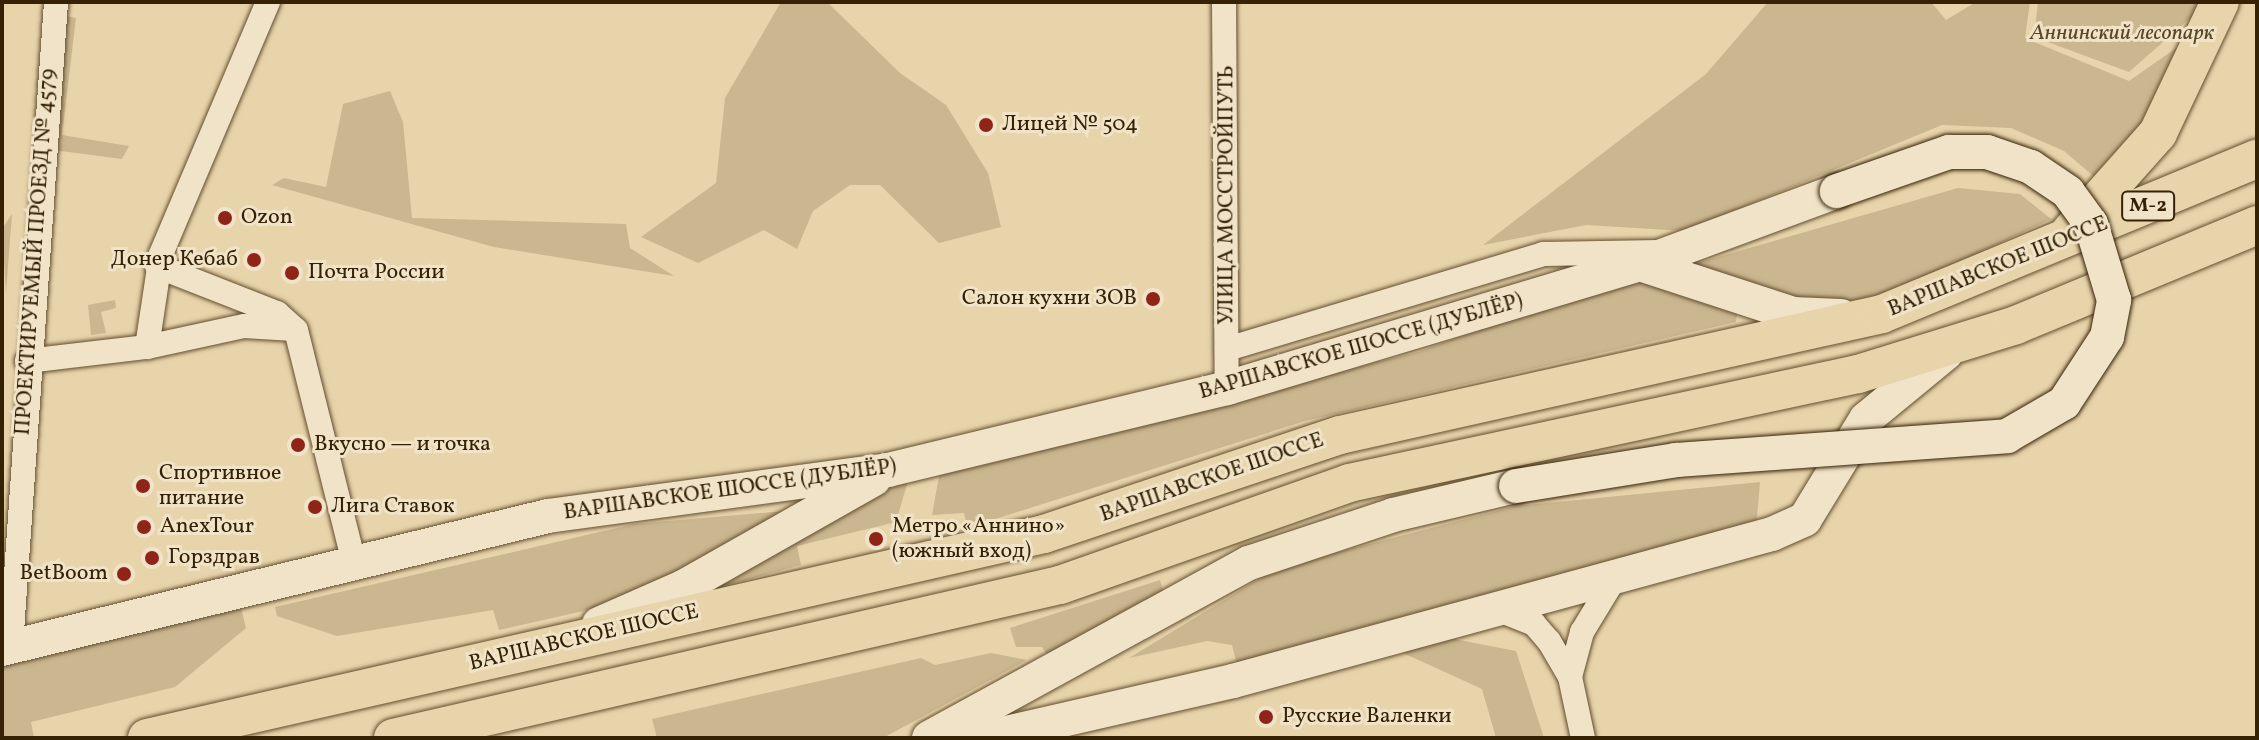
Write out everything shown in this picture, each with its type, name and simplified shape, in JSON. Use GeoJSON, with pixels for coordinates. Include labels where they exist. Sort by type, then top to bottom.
{"type":"FeatureCollection","features":[{"type":"Feature","properties":{"kind":"main road"},"geometry":{"type":"LineString","coordinates":[[2039,252],[2084,222],[2158,133],[2220,2]]}},
{"type":"Feature","properties":{"kind":"main road","name":"ВАРШАВСКОЕ ШОССЕ (ДУБЛЁР)"},"geometry":{"type":"LineString","coordinates":[[6,648],[354,563],[625,502],[888,470],[1227,388],[1655,258],[1949,152],[1987,152],[2031,167],[2068,192],[2096,235],[2114,300],[2107,337],[2064,403],[2007,436],[1676,460],[1516,486],[1393,515],[1249,563],[929,738]]}},
{"type":"Feature","properties":{"kind":"main road","name":"ВАРШАВСКОЕ ШОССЕ"},"geometry":{"type":"LineString","coordinates":[[147,738],[1044,534],[1340,435],[1882,314],[2039,252],[2257,159]]}},
{"type":"Feature","properties":{"kind":"main road"},"geometry":{"type":"LineString","coordinates":[[393,738],[1047,588],[1349,483],[1955,346],[2065,306],[2257,225]]}},
{"type":"Feature","properties":{"kind":"main road"},"geometry":{"type":"LineString","coordinates":[[2194,252],[2257,247]]}},
{"type":"Feature","properties":{"kind":"main road"},"geometry":{"type":"LineString","coordinates":[[1655,258],[1793,314],[1882,314]]}},
{"type":"Feature","properties":{"kind":"main road"},"geometry":{"type":"LineString","coordinates":[[984,738],[1502,611],[1735,548],[1805,519],[1866,419],[1955,346]]}},
{"type":"Feature","properties":{"kind":"main road"},"geometry":{"type":"LineString","coordinates":[[508,656],[685,586],[888,470]]}},
{"type":"Feature","properties":{"kind":"street","name":"ПРОЕКТИРУЕМЫЙ ПРОЕЗД № 4579"},"geometry":{"type":"LineString","coordinates":[[6,648],[56,2]]}},
{"type":"Feature","properties":{"kind":"street"},"geometry":{"type":"LineString","coordinates":[[147,347],[157,266],[268,2]]}},
{"type":"Feature","properties":{"kind":"street","name":"УЛИЦА МОССТРОЙПУТЬ"},"geometry":{"type":"LineString","coordinates":[[1224,2],[1227,388]]}},
{"type":"Feature","properties":{"kind":"street"},"geometry":{"type":"LineString","coordinates":[[1227,349],[1543,254],[1655,258]]}},
{"type":"Feature","properties":{"kind":"street"},"geometry":{"type":"LineString","coordinates":[[157,266],[285,323],[354,563]]}},
{"type":"Feature","properties":{"kind":"street"},"geometry":{"type":"LineString","coordinates":[[27,361],[147,347],[244,326],[285,323]]}},
{"type":"Feature","properties":{"kind":"street"},"geometry":{"type":"LineString","coordinates":[[1570,677],[1582,632],[1613,581]]}},
{"type":"Feature","properties":{"kind":"street"},"geometry":{"type":"LineString","coordinates":[[1502,611],[1534,624],[1570,677],[1583,738]]}},
{"type":"Feature","properties":{"kind":"green space"},"geometry":{"type":"Polygon","coordinates":[[[781,2],[827,2],[900,73],[946,105],[988,173],[1001,227],[939,243],[880,185],[850,185],[813,211],[797,249],[764,230],[698,263],[641,237],[716,183],[725,98],[781,2]]]}},
{"type":"Feature","properties":{"kind":"green space"},"geometry":{"type":"Polygon","coordinates":[[[1768,2],[1931,2],[1946,20],[1976,2],[2030,2],[2025,38],[2129,81],[2199,32],[2145,126],[2098,180],[2064,151],[2011,128],[1942,125],[1685,231],[1586,225],[1483,245],[1706,74],[1768,2]]]}},
{"type":"Feature","properties":{"kind":"green space","name":"Аннинский лесопарк"},"geometry":{"type":"Polygon","coordinates":[[[2038,2],[2204,2],[2204,6],[2129,72],[2034,37],[2038,2]]]}},
{"type":"Feature","properties":{"kind":"green space"},"geometry":{"type":"Polygon","coordinates":[[[61,15],[76,18],[62,135],[129,146],[122,159],[46,149],[61,15]]]}},
{"type":"Feature","properties":{"kind":"green space"},"geometry":{"type":"Polygon","coordinates":[[[390,91],[403,122],[412,218],[626,224],[630,248],[674,276],[494,247],[272,185],[284,178],[326,187],[343,104],[390,91]]]}},
{"type":"Feature","properties":{"kind":"green space"},"geometry":{"type":"Polygon","coordinates":[[[1958,188],[2020,194],[2051,219],[1892,294],[1818,306],[1683,267],[1958,188]]]}},
{"type":"Feature","properties":{"kind":"green space"},"geometry":{"type":"Polygon","coordinates":[[[12,214],[6,293],[2,229],[12,214]]]}},
{"type":"Feature","properties":{"kind":"green space"},"geometry":{"type":"Polygon","coordinates":[[[1636,273],[1738,308],[1736,322],[1305,421],[967,528],[964,513],[932,515],[940,471],[1418,352],[1636,273]]]}},
{"type":"Feature","properties":{"kind":"green space"},"geometry":{"type":"Polygon","coordinates":[[[115,300],[116,308],[101,312],[106,333],[91,335],[88,305],[115,300]]]}},
{"type":"Feature","properties":{"kind":"green space"},"geometry":{"type":"Polygon","coordinates":[[[910,474],[896,522],[797,546],[801,565],[701,592],[910,474]]]}},
{"type":"Feature","properties":{"kind":"green space"},"geometry":{"type":"Polygon","coordinates":[[[1760,482],[1756,530],[1239,672],[1232,645],[1207,641],[1129,658],[1277,568],[1516,506],[1760,482]]]}},
{"type":"Feature","properties":{"kind":"green space"},"geometry":{"type":"Polygon","coordinates":[[[785,511],[660,583],[597,608],[499,630],[493,610],[337,636],[277,616],[275,607],[634,524],[785,511]]]}},
{"type":"Feature","properties":{"kind":"green space"},"geometry":{"type":"Polygon","coordinates":[[[1160,580],[1164,594],[1047,654],[1042,647],[1016,647],[1010,628],[1160,580]]]}},
{"type":"Feature","properties":{"kind":"green space"},"geometry":{"type":"Polygon","coordinates":[[[241,608],[246,628],[175,687],[31,722],[34,738],[2,738],[2,666],[241,608]]]}},
{"type":"Feature","properties":{"kind":"green space"},"geometry":{"type":"Polygon","coordinates":[[[1454,639],[1516,651],[1544,738],[1496,738],[1482,689],[1401,652],[1454,639]]]}},
{"type":"Feature","properties":{"kind":"green space"},"geometry":{"type":"Polygon","coordinates":[[[991,653],[1027,660],[883,738],[657,738],[652,719],[921,658],[935,665],[991,653]]]}},
{"type":"Feature","properties":{"kind":"place","name":"Лицей № 504"},"geometry":{"type":"Point","coordinates":[986,125]}},
{"type":"Feature","properties":{"kind":"place","name":"Ozon"},"geometry":{"type":"Point","coordinates":[225,218]}},
{"type":"Feature","properties":{"kind":"place","name":"Донер Кебаб"},"geometry":{"type":"Point","coordinates":[254,260]}},
{"type":"Feature","properties":{"kind":"place","name":"Почта России"},"geometry":{"type":"Point","coordinates":[292,273]}},
{"type":"Feature","properties":{"kind":"place","name":"Салон кухни ЗОВ"},"geometry":{"type":"Point","coordinates":[1153,299]}},
{"type":"Feature","properties":{"kind":"place","name":"Вкусно — и точка"},"geometry":{"type":"Point","coordinates":[298,445]}},
{"type":"Feature","properties":{"kind":"place","name":"Спортивное питание"},"geometry":{"type":"Point","coordinates":[143,486]}},
{"type":"Feature","properties":{"kind":"place","name":"Лига Ставок"},"geometry":{"type":"Point","coordinates":[315,507]}},
{"type":"Feature","properties":{"kind":"place","name":"AnexTour"},"geometry":{"type":"Point","coordinates":[144,527]}},
{"type":"Feature","properties":{"kind":"place","name":"Метро «Аннино» (южный вход)"},"geometry":{"type":"Point","coordinates":[876,539]}},
{"type":"Feature","properties":{"kind":"place","name":"Горздрав"},"geometry":{"type":"Point","coordinates":[152,558]}},
{"type":"Feature","properties":{"kind":"place","name":"BetBoom"},"geometry":{"type":"Point","coordinates":[124,574]}},
{"type":"Feature","properties":{"kind":"place","name":"Русские Валенки"},"geometry":{"type":"Point","coordinates":[1266,717]}}]}
